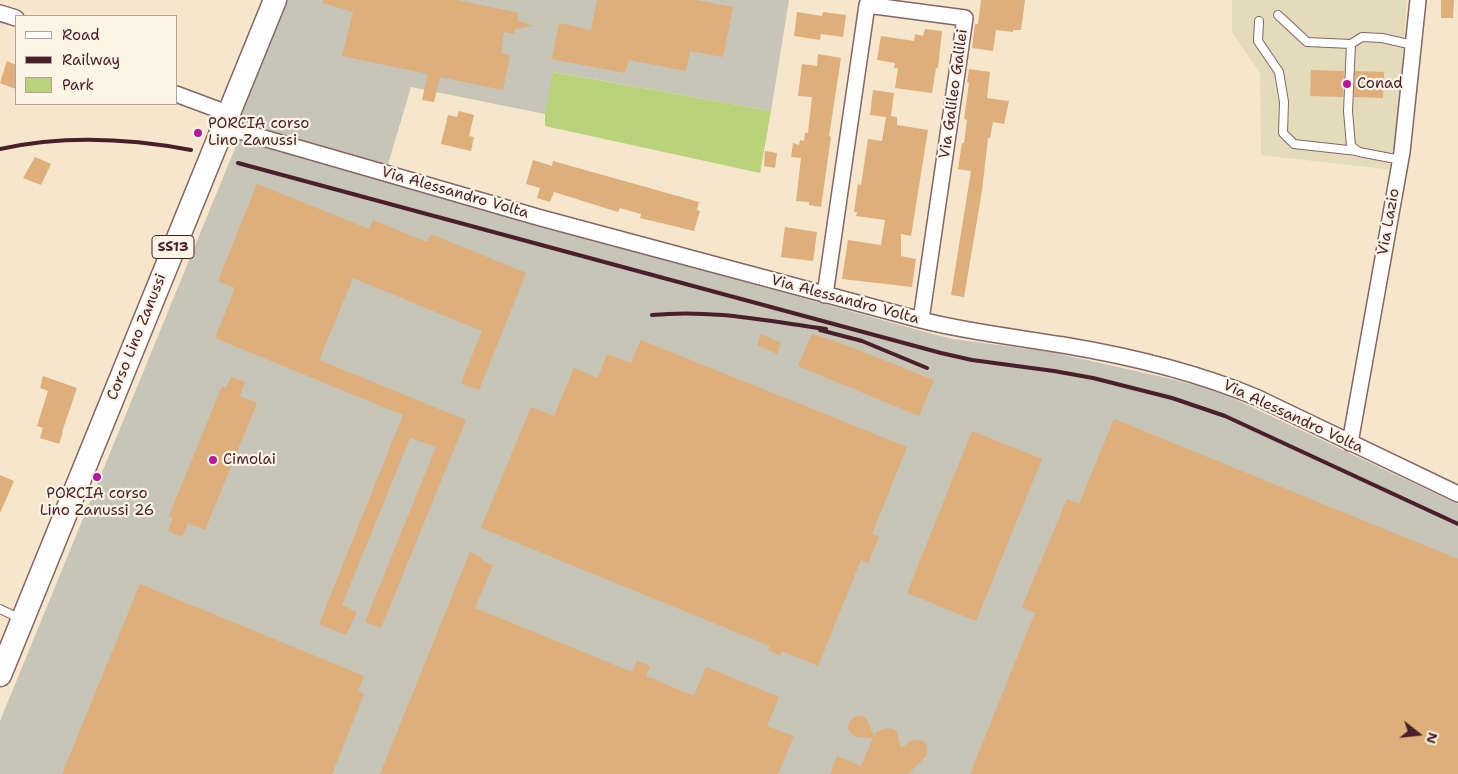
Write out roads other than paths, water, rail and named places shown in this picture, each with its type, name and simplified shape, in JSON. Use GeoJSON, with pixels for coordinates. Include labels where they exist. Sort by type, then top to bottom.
{"type":"FeatureCollection","features":[{"type":"Feature","properties":{"kind":"main road","name":"Corso Lino Zanussi"},"geometry":{"type":"LineString","coordinates":[[0,675],[275,0]]}},
{"type":"Feature","properties":{"kind":"street","name":"Via Lazio"},"geometry":{"type":"LineString","coordinates":[[1350,443],[1401,160],[1418,0]]}},
{"type":"Feature","properties":{"kind":"street","name":"Via Galileo Galilei"},"geometry":{"type":"LineString","coordinates":[[825,295],[867,4],[965,18],[920,320]]}},
{"type":"Feature","properties":{"kind":"street"},"geometry":{"type":"LineString","coordinates":[[0,13],[15,18]]}},
{"type":"Feature","properties":{"kind":"street","name":"Via Alessandro Volta"},"geometry":{"type":"LineString","coordinates":[[178,95],[225,120],[541,218],[958,330],[1064,345],[1130,358],[1192,374],[1250,395],[1458,494]]}},
{"type":"Feature","properties":{"kind":"lane"},"geometry":{"type":"LineString","coordinates":[[1278,15],[1307,42],[1350,44],[1362,37],[1382,38],[1413,45]]}},
{"type":"Feature","properties":{"kind":"lane"},"geometry":{"type":"LineString","coordinates":[[1259,21],[1258,41],[1280,72],[1284,102],[1283,132],[1294,144],[1359,152],[1401,160]]}},
{"type":"Feature","properties":{"kind":"lane"},"geometry":{"type":"LineString","coordinates":[[1350,44],[1348,111],[1351,146],[1359,152]]}},
{"type":"Feature","properties":{"kind":"lane"},"geometry":{"type":"LineString","coordinates":[[0,609],[23,620]]}},
{"type":"Feature","properties":{"kind":"railway"},"geometry":{"type":"LineString","coordinates":[[0,149],[48,142],[96,140],[143,143],[191,150]]}},
{"type":"Feature","properties":{"kind":"railway"},"geometry":{"type":"LineString","coordinates":[[238,163],[941,353],[972,360],[1093,378],[1172,398],[1225,416],[1458,524]]}},
{"type":"Feature","properties":{"kind":"railway"},"geometry":{"type":"LineString","coordinates":[[652,315],[718,315],[761,319],[826,329]]}},
{"type":"Feature","properties":{"kind":"railway"},"geometry":{"type":"LineString","coordinates":[[820,330],[862,341],[927,368]]}},
{"type":"Feature","properties":{"kind":"place","name":"Conad"},"geometry":{"type":"Point","coordinates":[1347,84]}},
{"type":"Feature","properties":{"kind":"place","name":"PORCIA corso Lino Zanussi"},"geometry":{"type":"Point","coordinates":[198,133]}},
{"type":"Feature","properties":{"kind":"place","name":"Cimolai"},"geometry":{"type":"Point","coordinates":[213,460]}},
{"type":"Feature","properties":{"kind":"place","name":"PORCIA corso Lino Zanussi 26"},"geometry":{"type":"Point","coordinates":[97,477]}}]}
